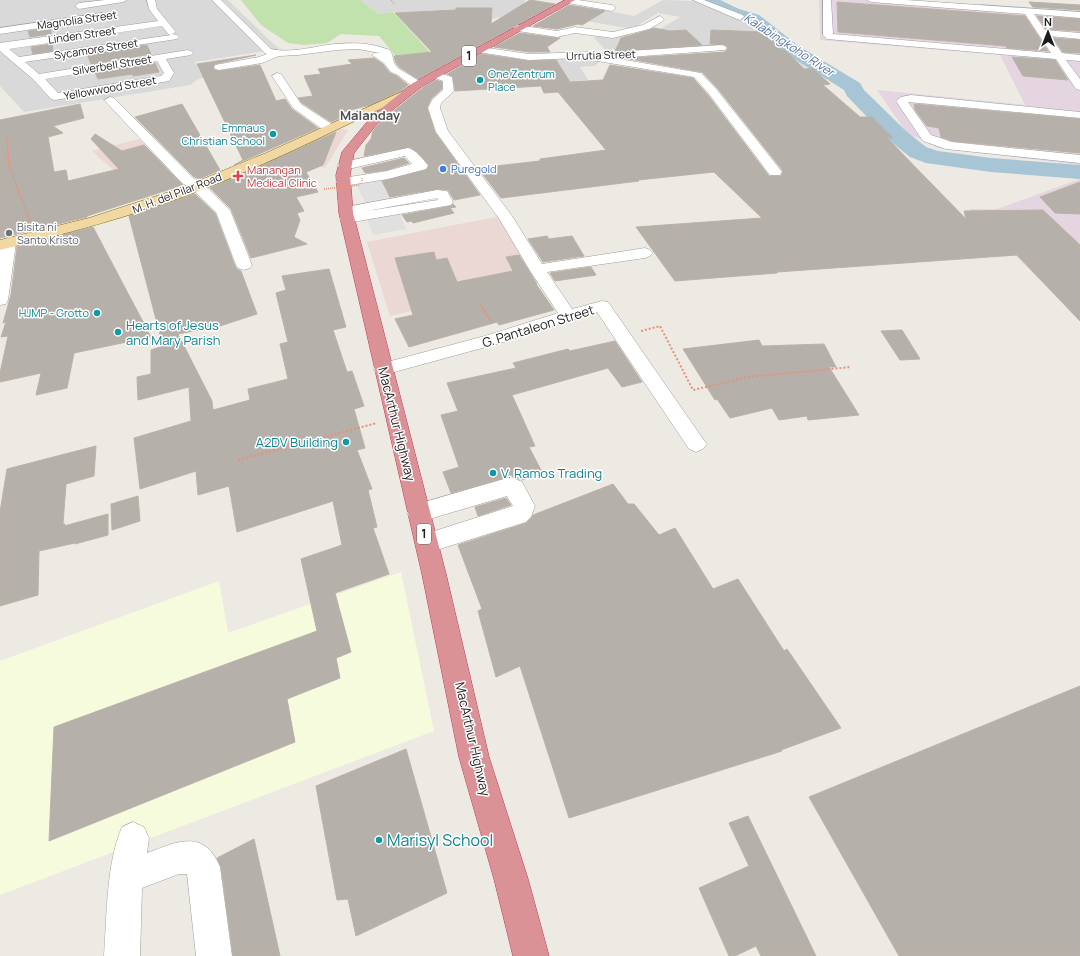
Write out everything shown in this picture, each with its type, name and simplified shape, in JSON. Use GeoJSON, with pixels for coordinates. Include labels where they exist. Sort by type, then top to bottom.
{"type":"FeatureCollection","features":[{"type":"Feature","properties":{"kind":"highway","name":"1"},"geometry":{"type":"LineString","coordinates":[[349,189],[348,152],[376,118],[412,89],[569,0]]}},
{"type":"Feature","properties":{"kind":"highway","name":"MacArthur Highway"},"geometry":{"type":"LineString","coordinates":[[349,189],[383,369],[427,544],[460,686],[474,757],[511,879],[531,956]]}},
{"type":"Feature","properties":{"kind":"main road","name":"M. H. del Pilar Road"},"geometry":{"type":"LineString","coordinates":[[4,244],[129,211],[197,186],[275,153],[412,89]]}},
{"type":"Feature","properties":{"kind":"main road","name":"M. H. del Pilar Road"},"geometry":{"type":"LineString","coordinates":[[346,120],[376,118]]}},
{"type":"Feature","properties":{"kind":"street"},"geometry":{"type":"LineString","coordinates":[[69,7],[123,0]]}},
{"type":"Feature","properties":{"kind":"street"},"geometry":{"type":"LineString","coordinates":[[150,0],[150,10],[174,37]]}},
{"type":"Feature","properties":{"kind":"street"},"geometry":{"type":"LineString","coordinates":[[216,0],[268,51],[277,53],[293,53],[350,46],[367,47],[392,66],[394,76],[412,89]]}},
{"type":"Feature","properties":{"kind":"street"},"geometry":{"type":"LineString","coordinates":[[569,0],[587,2],[612,8]]}},
{"type":"Feature","properties":{"kind":"street"},"geometry":{"type":"LineString","coordinates":[[698,0],[740,17]]}},
{"type":"Feature","properties":{"kind":"street"},"geometry":{"type":"LineString","coordinates":[[827,0],[828,35],[830,37],[1080,58]]}},
{"type":"Feature","properties":{"kind":"street"},"geometry":{"type":"LineString","coordinates":[[871,0],[1080,15]]}},
{"type":"Feature","properties":{"kind":"street"},"geometry":{"type":"LineString","coordinates":[[1028,12],[1080,85]]}},
{"type":"Feature","properties":{"kind":"street","name":"Magnolia Street"},"geometry":{"type":"LineString","coordinates":[[0,30],[115,15]]}},
{"type":"Feature","properties":{"kind":"street"},"geometry":{"type":"LineString","coordinates":[[518,28],[558,34],[575,30],[613,35],[646,27],[660,18]]}},
{"type":"Feature","properties":{"kind":"street","name":"Linden Street"},"geometry":{"type":"LineString","coordinates":[[0,46],[163,23]]}},
{"type":"Feature","properties":{"kind":"street"},"geometry":{"type":"LineString","coordinates":[[1043,33],[1080,36]]}},
{"type":"Feature","properties":{"kind":"street","name":"Silverbell Street"},"geometry":{"type":"LineString","coordinates":[[37,77],[188,53],[174,37]]}},
{"type":"Feature","properties":{"kind":"street","name":"Sycamore Street"},"geometry":{"type":"LineString","coordinates":[[18,60],[174,37]]}},
{"type":"Feature","properties":{"kind":"street"},"geometry":{"type":"LineString","coordinates":[[0,46],[37,77]]}},
{"type":"Feature","properties":{"kind":"street","name":"Urrutia Street"},"geometry":{"type":"LineString","coordinates":[[480,50],[529,57],[636,54],[722,48]]}},
{"type":"Feature","properties":{"kind":"street"},"geometry":{"type":"LineString","coordinates":[[219,67],[262,60],[277,53]]}},
{"type":"Feature","properties":{"kind":"street"},"geometry":{"type":"LineString","coordinates":[[576,55],[697,75],[713,92],[775,172]]}},
{"type":"Feature","properties":{"kind":"street","name":"Yellowwood Street"},"geometry":{"type":"LineString","coordinates":[[37,77],[55,97],[165,78],[169,73],[160,58]]}},
{"type":"Feature","properties":{"kind":"street"},"geometry":{"type":"LineString","coordinates":[[436,75],[448,79],[449,91],[436,102],[434,108],[442,132],[507,219],[537,269],[568,315]]}},
{"type":"Feature","properties":{"kind":"street"},"geometry":{"type":"LineString","coordinates":[[277,76],[297,106],[329,128]]}},
{"type":"Feature","properties":{"kind":"street"},"geometry":{"type":"LineString","coordinates":[[1080,115],[911,98],[902,101],[927,138],[937,143],[950,146],[1080,159]]}},
{"type":"Feature","properties":{"kind":"street"},"geometry":{"type":"LineString","coordinates":[[110,100],[187,180],[197,186],[223,210],[244,265]]}},
{"type":"Feature","properties":{"kind":"street"},"geometry":{"type":"LineString","coordinates":[[408,152],[421,166],[388,175],[349,189],[408,152]]}},
{"type":"Feature","properties":{"kind":"street"},"geometry":{"type":"LineString","coordinates":[[349,189],[408,184]]}},
{"type":"Feature","properties":{"kind":"street"},"geometry":{"type":"LineString","coordinates":[[349,189],[442,194],[446,202],[444,203],[349,189]]}},
{"type":"Feature","properties":{"kind":"street"},"geometry":{"type":"LineString","coordinates":[[0,300],[4,244]]}},
{"type":"Feature","properties":{"kind":"street"},"geometry":{"type":"LineString","coordinates":[[537,269],[646,253]]}},
{"type":"Feature","properties":{"kind":"street","name":"G. Pantaleon Street"},"geometry":{"type":"LineString","coordinates":[[383,369],[492,340],[568,315],[602,306],[696,444]]}},
{"type":"Feature","properties":{"kind":"street"},"geometry":{"type":"LineString","coordinates":[[419,512],[511,486],[514,488],[524,506],[523,511],[518,515],[427,544]]}},
{"type":"Feature","properties":{"kind":"street"},"geometry":{"type":"LineString","coordinates":[[122,956],[125,890],[133,838]]}},
{"type":"Feature","properties":{"kind":"street"},"geometry":{"type":"LineString","coordinates":[[128,877],[179,858],[194,858],[203,867],[214,956]]}},
{"type":"Feature","properties":{"kind":"path"},"geometry":{"type":"LineString","coordinates":[[391,0],[394,4]]}},
{"type":"Feature","properties":{"kind":"path"},"geometry":{"type":"LineString","coordinates":[[7,138],[9,166],[35,236]]}},
{"type":"Feature","properties":{"kind":"path"},"geometry":{"type":"LineString","coordinates":[[621,336],[660,326],[693,390],[748,376],[851,367]]}},
{"type":"Feature","properties":{"kind":"path"},"geometry":{"type":"LineString","coordinates":[[238,460],[395,418]]}},
{"type":"Feature","properties":{"kind":"shaded area"},"geometry":{"type":"Polygon","coordinates":[[[0,0],[228,0],[279,49],[195,62],[203,78],[198,79],[190,85],[24,112],[0,86],[0,0]]]}},
{"type":"Feature","properties":{"kind":"shaded area"},"geometry":{"type":"Polygon","coordinates":[[[360,0],[525,0],[524,6],[509,16],[477,21],[393,12],[379,14],[360,0]]]}},
{"type":"Feature","properties":{"kind":"shaded area"},"geometry":{"type":"Polygon","coordinates":[[[663,0],[693,1],[733,16],[750,18],[811,67],[753,71],[727,48],[603,57],[609,54],[593,37],[654,33],[680,17],[658,13],[632,29],[575,19],[593,8],[634,16],[663,0]]]}},
{"type":"Feature","properties":{"kind":"shaded area"},"geometry":{"type":"Polygon","coordinates":[[[819,0],[897,0],[1080,12],[1080,165],[938,148],[906,132],[877,90],[1025,105],[1000,55],[820,40],[819,0]]]}},
{"type":"Feature","properties":{"kind":"shaded area"},"geometry":{"type":"Polygon","coordinates":[[[572,56],[600,61],[595,66],[580,67],[588,80],[557,82],[541,58],[572,56]]]}},
{"type":"Feature","properties":{"kind":"shaded area"},"geometry":{"type":"Polygon","coordinates":[[[338,129],[348,130],[325,168],[281,154],[338,129]]]}},
{"type":"Feature","properties":{"kind":"shaded area"},"geometry":{"type":"Polygon","coordinates":[[[139,139],[184,184],[143,197],[92,151],[139,139]]]}},
{"type":"Feature","properties":{"kind":"shaded area"},"geometry":{"type":"Polygon","coordinates":[[[405,175],[415,193],[365,202],[356,184],[405,175]]]}},
{"type":"Feature","properties":{"kind":"shaded area"},"geometry":{"type":"Polygon","coordinates":[[[1080,179],[1080,320],[969,209],[997,209],[1080,179]]]}},
{"type":"Feature","properties":{"kind":"shaded area"},"geometry":{"type":"Polygon","coordinates":[[[400,214],[406,229],[373,235],[367,219],[400,214]]]}},
{"type":"Feature","properties":{"kind":"shaded area"},"geometry":{"type":"Polygon","coordinates":[[[501,216],[540,281],[390,316],[367,242],[501,216]]]}},
{"type":"Feature","properties":{"kind":"shaded area"},"geometry":{"type":"Polygon","coordinates":[[[401,572],[434,731],[0,895],[0,661],[219,581],[228,633],[401,572]]]}},
{"type":"Feature","properties":{"kind":"green space"},"geometry":{"type":"Polygon","coordinates":[[[241,0],[360,0],[379,14],[393,12],[441,64],[414,78],[379,36],[341,34],[327,43],[304,45],[288,43],[261,25],[241,0]]]}},
{"type":"Feature","properties":{"kind":"building"},"geometry":{"type":"Polygon","coordinates":[[[530,0],[555,4],[418,79],[399,67],[396,63],[394,56],[432,52],[395,13],[456,10],[456,8],[492,8],[491,24],[530,0]]]}},
{"type":"Feature","properties":{"kind":"building"},"geometry":{"type":"Polygon","coordinates":[[[837,2],[1025,16],[1048,51],[838,32],[837,2]]]}},
{"type":"Feature","properties":{"kind":"building"},"geometry":{"type":"Polygon","coordinates":[[[1029,2],[1080,5],[1080,10],[1033,7],[1029,2]]]}},
{"type":"Feature","properties":{"kind":"building"},"geometry":{"type":"Polygon","coordinates":[[[569,5],[605,11],[582,25],[578,24],[557,29],[533,26],[569,5]]]}},
{"type":"Feature","properties":{"kind":"building"},"geometry":{"type":"Polygon","coordinates":[[[1037,16],[1080,19],[1080,31],[1046,29],[1037,16]]]}},
{"type":"Feature","properties":{"kind":"building"},"geometry":{"type":"Polygon","coordinates":[[[51,28],[51,34],[30,37],[28,31],[51,28]]]}},
{"type":"Feature","properties":{"kind":"building"},"geometry":{"type":"Polygon","coordinates":[[[654,28],[670,31],[686,30],[702,45],[629,50],[623,53],[623,55],[629,58],[725,52],[728,48],[725,45],[710,44],[711,30],[765,32],[781,50],[785,50],[804,69],[812,68],[830,84],[823,85],[860,117],[872,117],[893,138],[886,138],[966,219],[964,211],[1043,210],[1080,245],[1080,321],[1017,255],[777,272],[675,281],[636,227],[762,218],[714,172],[638,180],[639,181],[501,198],[478,168],[540,161],[540,159],[606,150],[558,92],[544,93],[541,86],[455,91],[453,77],[447,74],[482,54],[529,61],[556,60],[570,82],[603,80],[610,65],[693,78],[708,95],[769,176],[781,176],[783,171],[718,89],[702,72],[613,56],[621,38],[654,28]]]}},
{"type":"Feature","properties":{"kind":"building"},"geometry":{"type":"Polygon","coordinates":[[[520,33],[560,38],[547,47],[550,52],[529,52],[494,47],[520,33]]]}},
{"type":"Feature","properties":{"kind":"building"},"geometry":{"type":"Polygon","coordinates":[[[1053,38],[1080,40],[1080,53],[1063,52],[1053,38]]]}},
{"type":"Feature","properties":{"kind":"building"},"geometry":{"type":"Polygon","coordinates":[[[52,44],[53,51],[33,54],[31,47],[52,44]]]}},
{"type":"Feature","properties":{"kind":"building"},"geometry":{"type":"Polygon","coordinates":[[[147,45],[151,54],[91,64],[87,54],[147,45]]]}},
{"type":"Feature","properties":{"kind":"building"},"geometry":{"type":"Polygon","coordinates":[[[256,55],[215,64],[213,68],[219,71],[260,65],[276,101],[285,99],[292,109],[318,128],[234,165],[243,160],[197,64],[256,55]]]}},
{"type":"Feature","properties":{"kind":"building"},"geometry":{"type":"Polygon","coordinates":[[[1012,57],[1055,60],[1068,80],[1023,76],[1012,57]]]}},
{"type":"Feature","properties":{"kind":"building"},"geometry":{"type":"Polygon","coordinates":[[[374,58],[383,64],[390,73],[397,76],[408,85],[402,90],[370,105],[343,112],[342,117],[331,122],[302,103],[298,98],[313,96],[304,76],[321,74],[318,69],[352,64],[348,60],[374,58]]]}},
{"type":"Feature","properties":{"kind":"building"},"geometry":{"type":"Polygon","coordinates":[[[155,63],[159,72],[98,79],[95,72],[155,63]]]}},
{"type":"Feature","properties":{"kind":"building"},"geometry":{"type":"Polygon","coordinates":[[[436,80],[442,82],[442,89],[431,99],[427,108],[435,132],[480,195],[454,200],[448,190],[437,189],[390,197],[382,181],[426,170],[429,165],[417,152],[409,147],[364,156],[366,145],[371,139],[373,131],[381,121],[422,88],[436,80]]]}},
{"type":"Feature","properties":{"kind":"building"},"geometry":{"type":"Polygon","coordinates":[[[80,104],[84,118],[53,126],[63,133],[48,137],[54,172],[66,170],[68,181],[119,169],[91,139],[95,134],[122,151],[144,145],[183,185],[87,217],[0,238],[0,120],[80,104]]]}},
{"type":"Feature","properties":{"kind":"building"},"geometry":{"type":"Polygon","coordinates":[[[182,104],[220,170],[199,179],[193,176],[135,117],[182,104]]]}},
{"type":"Feature","properties":{"kind":"building"},"geometry":{"type":"Polygon","coordinates":[[[914,104],[1080,119],[1080,153],[952,141],[941,137],[939,128],[927,126],[915,110],[914,104]]]}},
{"type":"Feature","properties":{"kind":"building"},"geometry":{"type":"Polygon","coordinates":[[[336,132],[323,165],[306,172],[318,192],[296,197],[304,211],[297,213],[300,220],[294,237],[307,244],[251,258],[231,209],[210,188],[336,132]]]}},
{"type":"Feature","properties":{"kind":"building"},"geometry":{"type":"Polygon","coordinates":[[[404,158],[409,163],[387,170],[365,173],[362,168],[404,158]]]}},
{"type":"Feature","properties":{"kind":"building"},"geometry":{"type":"Polygon","coordinates":[[[1080,182],[1080,214],[1055,213],[1040,197],[1080,182]]]}},
{"type":"Feature","properties":{"kind":"building"},"geometry":{"type":"Polygon","coordinates":[[[195,194],[215,213],[235,266],[241,271],[257,314],[220,326],[178,334],[212,401],[213,410],[250,400],[248,389],[288,379],[280,344],[288,342],[276,293],[286,290],[282,276],[329,269],[346,327],[333,330],[347,372],[352,371],[364,406],[354,409],[365,448],[357,450],[372,489],[368,490],[377,527],[373,528],[389,574],[335,593],[351,652],[336,658],[340,678],[287,699],[295,742],[49,841],[54,727],[317,631],[301,559],[342,545],[333,501],[237,532],[229,486],[198,495],[196,471],[140,489],[134,438],[191,421],[189,387],[138,400],[137,377],[151,374],[151,350],[163,346],[129,216],[195,194]]]}},
{"type":"Feature","properties":{"kind":"building"},"geometry":{"type":"Polygon","coordinates":[[[453,204],[456,207],[450,208],[454,213],[413,223],[412,221],[407,222],[402,215],[451,206],[453,204]]]}},
{"type":"Feature","properties":{"kind":"building"},"geometry":{"type":"Polygon","coordinates":[[[93,227],[151,337],[74,353],[67,388],[36,395],[41,373],[0,382],[0,373],[8,336],[1,337],[6,322],[3,323],[11,295],[17,247],[93,227]]]}},
{"type":"Feature","properties":{"kind":"building"},"geometry":{"type":"Polygon","coordinates":[[[547,236],[549,239],[572,236],[584,256],[543,262],[528,239],[547,236]]]}},
{"type":"Feature","properties":{"kind":"building"},"geometry":{"type":"Polygon","coordinates":[[[434,252],[436,260],[447,258],[457,282],[513,271],[506,257],[519,255],[536,284],[554,310],[499,325],[497,322],[409,347],[395,319],[413,315],[395,258],[434,252]]]}},
{"type":"Feature","properties":{"kind":"building"},"geometry":{"type":"Polygon","coordinates":[[[591,267],[596,275],[555,281],[550,273],[591,267]]]}},
{"type":"Feature","properties":{"kind":"building"},"geometry":{"type":"Polygon","coordinates":[[[902,330],[920,359],[900,360],[881,331],[902,330]]]}},
{"type":"Feature","properties":{"kind":"building"},"geometry":{"type":"Polygon","coordinates":[[[759,340],[762,346],[824,344],[836,367],[829,367],[859,415],[808,420],[807,416],[779,420],[772,408],[730,418],[717,399],[715,400],[683,349],[759,340]]]}},
{"type":"Feature","properties":{"kind":"building"},"geometry":{"type":"Polygon","coordinates":[[[615,341],[642,382],[622,387],[608,368],[512,395],[535,446],[529,447],[543,474],[522,480],[511,476],[451,493],[443,472],[459,467],[441,415],[458,411],[447,383],[516,368],[513,363],[568,349],[570,351],[615,341]]]}},
{"type":"Feature","properties":{"kind":"building"},"geometry":{"type":"Polygon","coordinates":[[[96,446],[94,476],[66,484],[63,524],[65,524],[64,526],[108,514],[108,535],[75,544],[39,551],[38,595],[0,606],[0,512],[7,469],[96,446]]]}},
{"type":"Feature","properties":{"kind":"building"},"geometry":{"type":"Polygon","coordinates":[[[613,484],[628,504],[634,504],[659,535],[675,528],[713,589],[738,579],[784,651],[787,649],[841,728],[781,750],[782,751],[569,818],[520,666],[496,677],[478,611],[482,609],[458,545],[526,523],[533,515],[613,484]]]}},
{"type":"Feature","properties":{"kind":"building"},"geometry":{"type":"Polygon","coordinates":[[[138,496],[140,521],[112,530],[111,504],[138,496]]]}},
{"type":"Feature","properties":{"kind":"building"},"geometry":{"type":"Polygon","coordinates":[[[506,498],[511,505],[478,516],[475,507],[506,498]]]}},
{"type":"Feature","properties":{"kind":"building"},"geometry":{"type":"Polygon","coordinates":[[[1080,686],[1080,956],[899,956],[809,797],[1080,686]]]}},
{"type":"Feature","properties":{"kind":"building","name":"Marisyl School"},"geometry":{"type":"Polygon","coordinates":[[[406,749],[447,893],[356,936],[348,899],[337,900],[316,786],[406,749]]]}},
{"type":"Feature","properties":{"kind":"building"},"geometry":{"type":"Polygon","coordinates":[[[748,816],[816,956],[761,956],[756,946],[735,956],[729,956],[699,888],[749,866],[729,823],[748,816]]]}},
{"type":"Feature","properties":{"kind":"building"},"geometry":{"type":"Polygon","coordinates":[[[254,839],[280,956],[233,956],[221,867],[217,858],[254,839]]]}},
{"type":"Feature","properties":{"kind":"waterway","name":"Kalabingkoho River"},"geometry":{"type":"LineString","coordinates":[[708,0],[733,12],[753,18],[791,49],[853,87],[854,92],[898,136],[918,152],[934,158],[991,165],[1080,172]]}},
{"type":"Feature","properties":{"kind":"waterway"},"geometry":{"type":"LineString","coordinates":[[981,5],[1080,12]]}},
{"type":"Feature","properties":{"kind":"place","name":"One Zentrum Place"},"geometry":{"type":"Point","coordinates":[480,80]}},
{"type":"Feature","properties":{"kind":"place","name":"Emmaus Christian School"},"geometry":{"type":"Point","coordinates":[273,134]}},
{"type":"Feature","properties":{"kind":"place","name":"Puregold"},"geometry":{"type":"Point","coordinates":[443,169]}},
{"type":"Feature","properties":{"kind":"place","name":"Manangan Medical Clinic"},"geometry":{"type":"Point","coordinates":[238,176]}},
{"type":"Feature","properties":{"kind":"place","name":"Bisita ni Santo Kristo"},"geometry":{"type":"Point","coordinates":[9,233]}},
{"type":"Feature","properties":{"kind":"place","name":"HJMP - Grotto"},"geometry":{"type":"Point","coordinates":[97,313]}},
{"type":"Feature","properties":{"kind":"place","name":"Hearts of Jesus and Mary Parish"},"geometry":{"type":"Point","coordinates":[118,332]}},
{"type":"Feature","properties":{"kind":"place","name":"A2DV Building"},"geometry":{"type":"Point","coordinates":[346,442]}},
{"type":"Feature","properties":{"kind":"place","name":"V. Ramos Trading"},"geometry":{"type":"Point","coordinates":[493,473]}},
{"type":"Feature","properties":{"kind":"place","name":"Marisyl School"},"geometry":{"type":"Point","coordinates":[379,840]}},
{"type":"Feature","properties":{"kind":"district","name":"Malanday"},"geometry":{"type":"Point","coordinates":[370,115]}}]}
